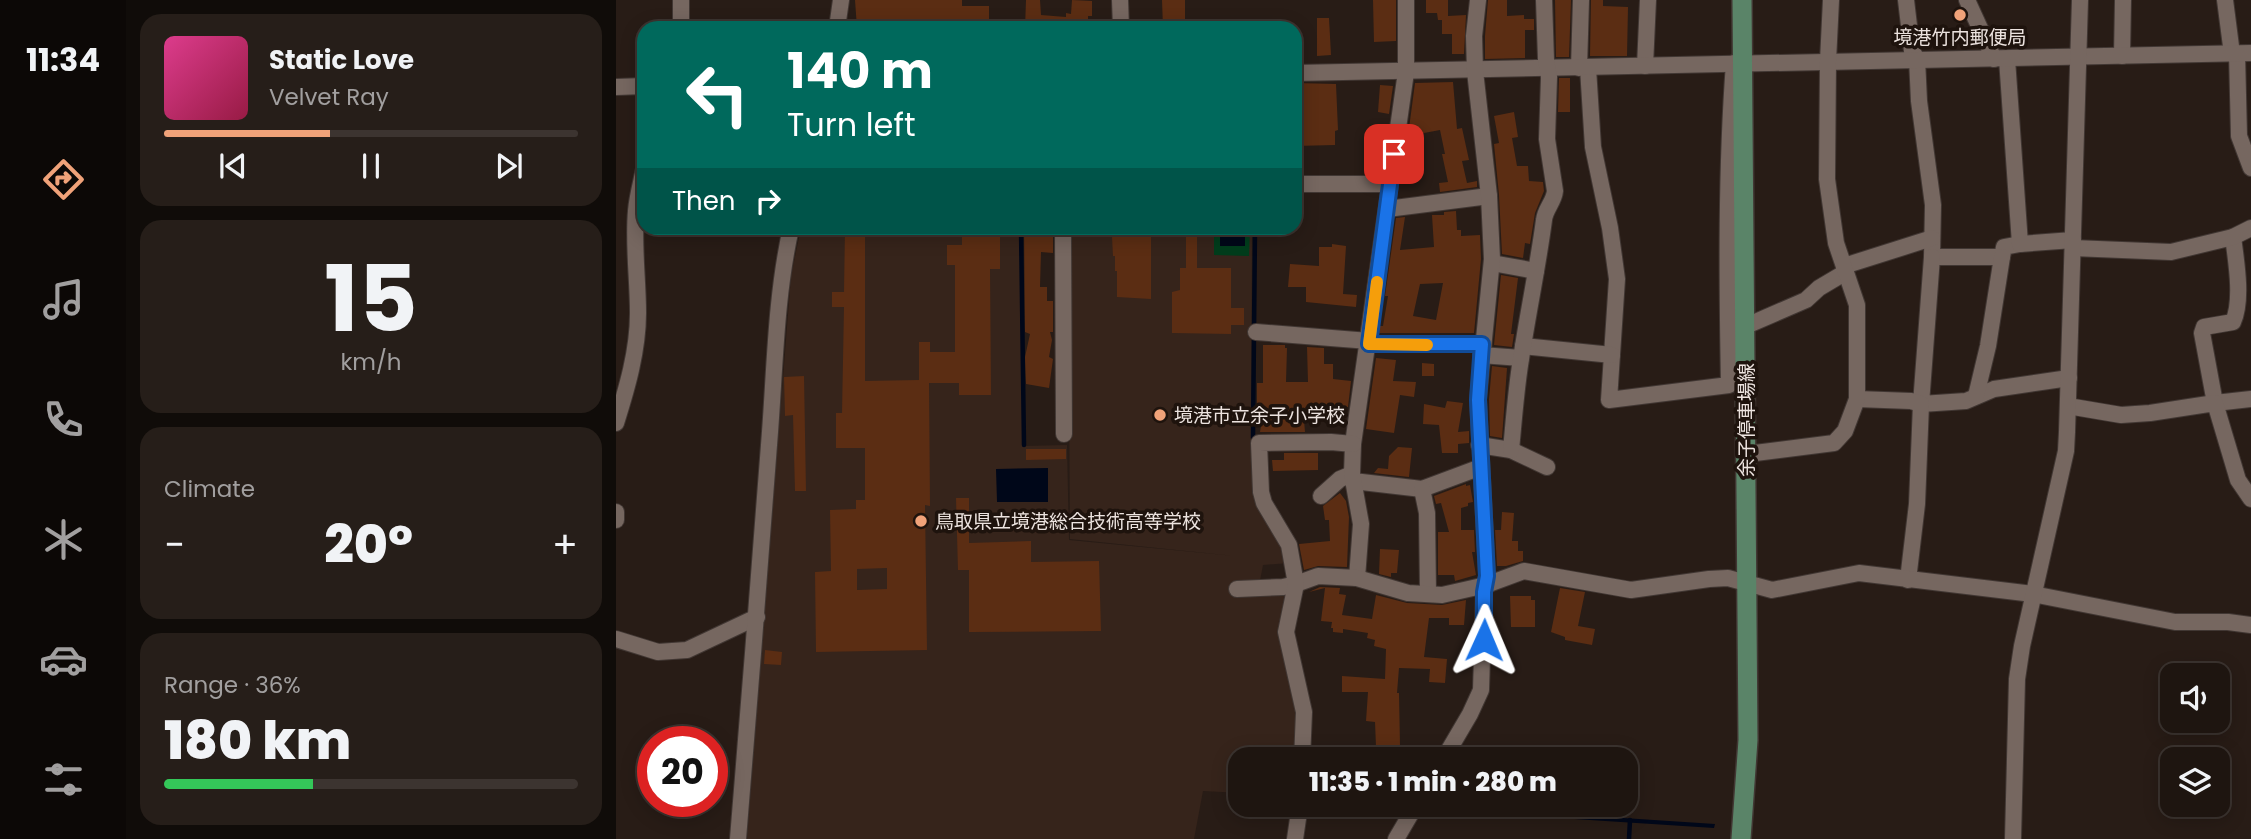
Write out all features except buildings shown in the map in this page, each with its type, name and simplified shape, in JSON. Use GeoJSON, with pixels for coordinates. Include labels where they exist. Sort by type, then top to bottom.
{"type":"FeatureCollection","features":[{"type":"Feature","properties":{"kind":"main road","name":"余子停車場線"},"geometry":{"type":"LineString","coordinates":[[1741,839],[1748,740],[1746,326],[1739,63],[1742,0]]}},
{"type":"Feature","properties":{"kind":"street"},"geometry":{"type":"LineString","coordinates":[[681,0],[681,21]]}},
{"type":"Feature","properties":{"kind":"street"},"geometry":{"type":"LineString","coordinates":[[839,21],[841,0]]}},
{"type":"Feature","properties":{"kind":"street"},"geometry":{"type":"LineString","coordinates":[[1120,0],[1121,21]]}},
{"type":"Feature","properties":{"kind":"street"},"geometry":{"type":"LineString","coordinates":[[1357,578],[1361,524],[1352,478],[1353,444],[1406,72],[1406,0]]}},
{"type":"Feature","properties":{"kind":"street"},"geometry":{"type":"LineString","coordinates":[[1451,747],[1481,690],[1486,585],[1485,513],[1478,400],[1492,263],[1489,196],[1475,71],[1474,36],[1478,0]]}},
{"type":"Feature","properties":{"kind":"street"},"geometry":{"type":"LineString","coordinates":[[1511,450],[1522,352],[1542,241],[1544,215],[1554,199],[1555,191],[1548,145],[1549,77],[1544,0]]}},
{"type":"Feature","properties":{"kind":"street"},"geometry":{"type":"LineString","coordinates":[[1581,0],[1583,68],[1593,147],[1610,228],[1617,279],[1609,400],[1729,385],[1727,291],[1731,103],[1739,63]]}},
{"type":"Feature","properties":{"kind":"street"},"geometry":{"type":"LineString","coordinates":[[1645,66],[1648,0]]}},
{"type":"Feature","properties":{"kind":"street"},"geometry":{"type":"LineString","coordinates":[[1747,454],[1834,443],[1845,430],[1857,399],[1857,305],[1836,243],[1827,179],[1831,0]]}},
{"type":"Feature","properties":{"kind":"street"},"geometry":{"type":"LineString","coordinates":[[1906,0],[1912,51],[1917,59],[1919,100],[1933,205],[1917,505],[1908,580]]}},
{"type":"Feature","properties":{"kind":"street"},"geometry":{"type":"LineString","coordinates":[[1967,0],[2001,59],[2020,244]]}},
{"type":"Feature","properties":{"kind":"street"},"geometry":{"type":"LineString","coordinates":[[2013,839],[2017,680],[2033,594],[2066,451],[2080,0]]}},
{"type":"Feature","properties":{"kind":"street"},"geometry":{"type":"LineString","coordinates":[[2122,56],[2123,0]]}},
{"type":"Feature","properties":{"kind":"street"},"geometry":{"type":"LineString","coordinates":[[2225,0],[2240,54],[2239,136],[2251,168]]}},
{"type":"Feature","properties":{"kind":"street"},"geometry":{"type":"LineString","coordinates":[[1302,73],[2240,54]]}},
{"type":"Feature","properties":{"kind":"street"},"geometry":{"type":"LineString","coordinates":[[616,87],[637,86]]}},
{"type":"Feature","properties":{"kind":"street"},"geometry":{"type":"LineString","coordinates":[[1302,184],[1390,184]]}},
{"type":"Feature","properties":{"kind":"street"},"geometry":{"type":"LineString","coordinates":[[1387,209],[1489,196]]}},
{"type":"Feature","properties":{"kind":"street"},"geometry":{"type":"LineString","coordinates":[[616,424],[628,387],[638,315],[635,254],[637,205]]}},
{"type":"Feature","properties":{"kind":"street"},"geometry":{"type":"LineString","coordinates":[[1976,396],[1988,346],[2004,247],[2020,244],[2073,244],[2171,252],[2233,237],[2251,228]]}},
{"type":"Feature","properties":{"kind":"street"},"geometry":{"type":"LineString","coordinates":[[738,839],[757,617],[778,312],[789,235]]}},
{"type":"Feature","properties":{"kind":"street"},"geometry":{"type":"LineString","coordinates":[[1063,235],[1064,434]]}},
{"type":"Feature","properties":{"kind":"street"},"geometry":{"type":"LineString","coordinates":[[2233,237],[2237,271],[2236,314],[2233,322],[2204,327],[2202,333],[2215,403],[2238,480],[2251,499]]}},
{"type":"Feature","properties":{"kind":"street"},"geometry":{"type":"LineString","coordinates":[[1746,326],[1806,300],[1845,269],[1932,238]]}},
{"type":"Feature","properties":{"kind":"street"},"geometry":{"type":"LineString","coordinates":[[1932,257],[2002,257]]}},
{"type":"Feature","properties":{"kind":"street"},"geometry":{"type":"LineString","coordinates":[[1492,263],[1536,271]]}},
{"type":"Feature","properties":{"kind":"street"},"geometry":{"type":"LineString","coordinates":[[1256,332],[1369,343],[1612,355]]}},
{"type":"Feature","properties":{"kind":"street"},"geometry":{"type":"LineString","coordinates":[[1857,399],[1911,401],[1921,404],[1966,401],[1994,389],[2069,378]]}},
{"type":"Feature","properties":{"kind":"street"},"geometry":{"type":"LineString","coordinates":[[2068,406],[2121,415],[2251,399]]}},
{"type":"Feature","properties":{"kind":"street"},"geometry":{"type":"LineString","coordinates":[[1303,747],[1304,712],[1286,632],[1296,584],[1289,545],[1264,503],[1259,480],[1259,443],[1353,444]]}},
{"type":"Feature","properties":{"kind":"street"},"geometry":{"type":"LineString","coordinates":[[1479,445],[1511,450],[1547,467]]}},
{"type":"Feature","properties":{"kind":"street"},"geometry":{"type":"LineString","coordinates":[[1321,496],[1340,479],[1352,478],[1422,489],[1481,467]]}},
{"type":"Feature","properties":{"kind":"street"},"geometry":{"type":"LineString","coordinates":[[1422,489],[1427,513],[1428,594]]}},
{"type":"Feature","properties":{"kind":"street"},"geometry":{"type":"LineString","coordinates":[[616,512],[616,520]]}},
{"type":"Feature","properties":{"kind":"street"},"geometry":{"type":"LineString","coordinates":[[1237,589],[1296,584],[1318,576],[1357,578],[1408,593],[1442,595],[1486,585],[1524,571],[1631,590],[1728,578],[1772,590],[1859,573],[2033,594],[2175,622],[2251,625]]}},
{"type":"Feature","properties":{"kind":"street"},"geometry":{"type":"LineString","coordinates":[[616,639],[658,652],[687,650],[757,617]]}},
{"type":"Feature","properties":{"kind":"street"},"geometry":{"type":"LineString","coordinates":[[1295,839],[1298,817]]}},
{"type":"Feature","properties":{"kind":"street"},"geometry":{"type":"LineString","coordinates":[[1396,839],[1409,817]]}},
{"type":"Feature","properties":{"kind":"shaded area","name":"鳥取県立境港総合技術高等学校"},"geometry":{"type":"Polygon","coordinates":[[[800,235],[1020,235],[1023,446],[1067,445],[1069,540],[1235,556],[1070,539],[1068,235],[1252,235],[1251,439],[1272,525],[1289,563],[1263,565],[1259,586],[1286,590],[1298,747],[1228,747],[1228,792],[1203,791],[1194,839],[747,839],[791,276],[800,235]]]}},
{"type":"Feature","properties":{"kind":"green space"},"geometry":{"type":"Polygon","coordinates":[[[1214,235],[1250,235],[1249,256],[1214,255],[1214,235]]]}},
{"type":"Feature","properties":{"kind":"water"},"geometry":{"type":"Polygon","coordinates":[[[1220,235],[1245,235],[1245,246],[1220,246],[1220,235]]]}},
{"type":"Feature","properties":{"kind":"water"},"geometry":{"type":"Polygon","coordinates":[[[1048,468],[1048,502],[997,502],[996,469],[1048,468]]]}},
{"type":"Feature","properties":{"kind":"water"},"geometry":{"type":"Polygon","coordinates":[[[1544,817],[1607,817],[1715,824],[1714,828],[1544,817]]]}},
{"type":"Feature","properties":{"kind":"waterway"},"geometry":{"type":"LineString","coordinates":[[1021,235],[1024,445]]}},
{"type":"Feature","properties":{"kind":"waterway"},"geometry":{"type":"LineString","coordinates":[[1253,438],[1255,235]]}},
{"type":"Feature","properties":{"kind":"waterway"},"geometry":{"type":"LineString","coordinates":[[1629,839],[1630,820]]}},
{"type":"Feature","properties":{"kind":"slow traffic"},"geometry":{"type":"LineString","coordinates":[[1377,282],[1369,344],[1427,345]]}},
{"type":"Feature","properties":{"kind":"place","name":"境港竹内郵便局"},"geometry":{"type":"Point","coordinates":[1960,15]}},
{"type":"Feature","properties":{"kind":"place","name":"境港市立余子小学校"},"geometry":{"type":"Point","coordinates":[1160,415]}},
{"type":"Feature","properties":{"kind":"place","name":"鳥取県立境港総合技術高等学校"},"geometry":{"type":"Point","coordinates":[921,521]}},
{"type":"Feature","properties":{"kind":"route"},"geometry":{"type":"LineString","coordinates":[[1394,154],[1369,344],[1482,344],[1478,400],[1487,576],[1484,592],[1484,640]]}}]}
